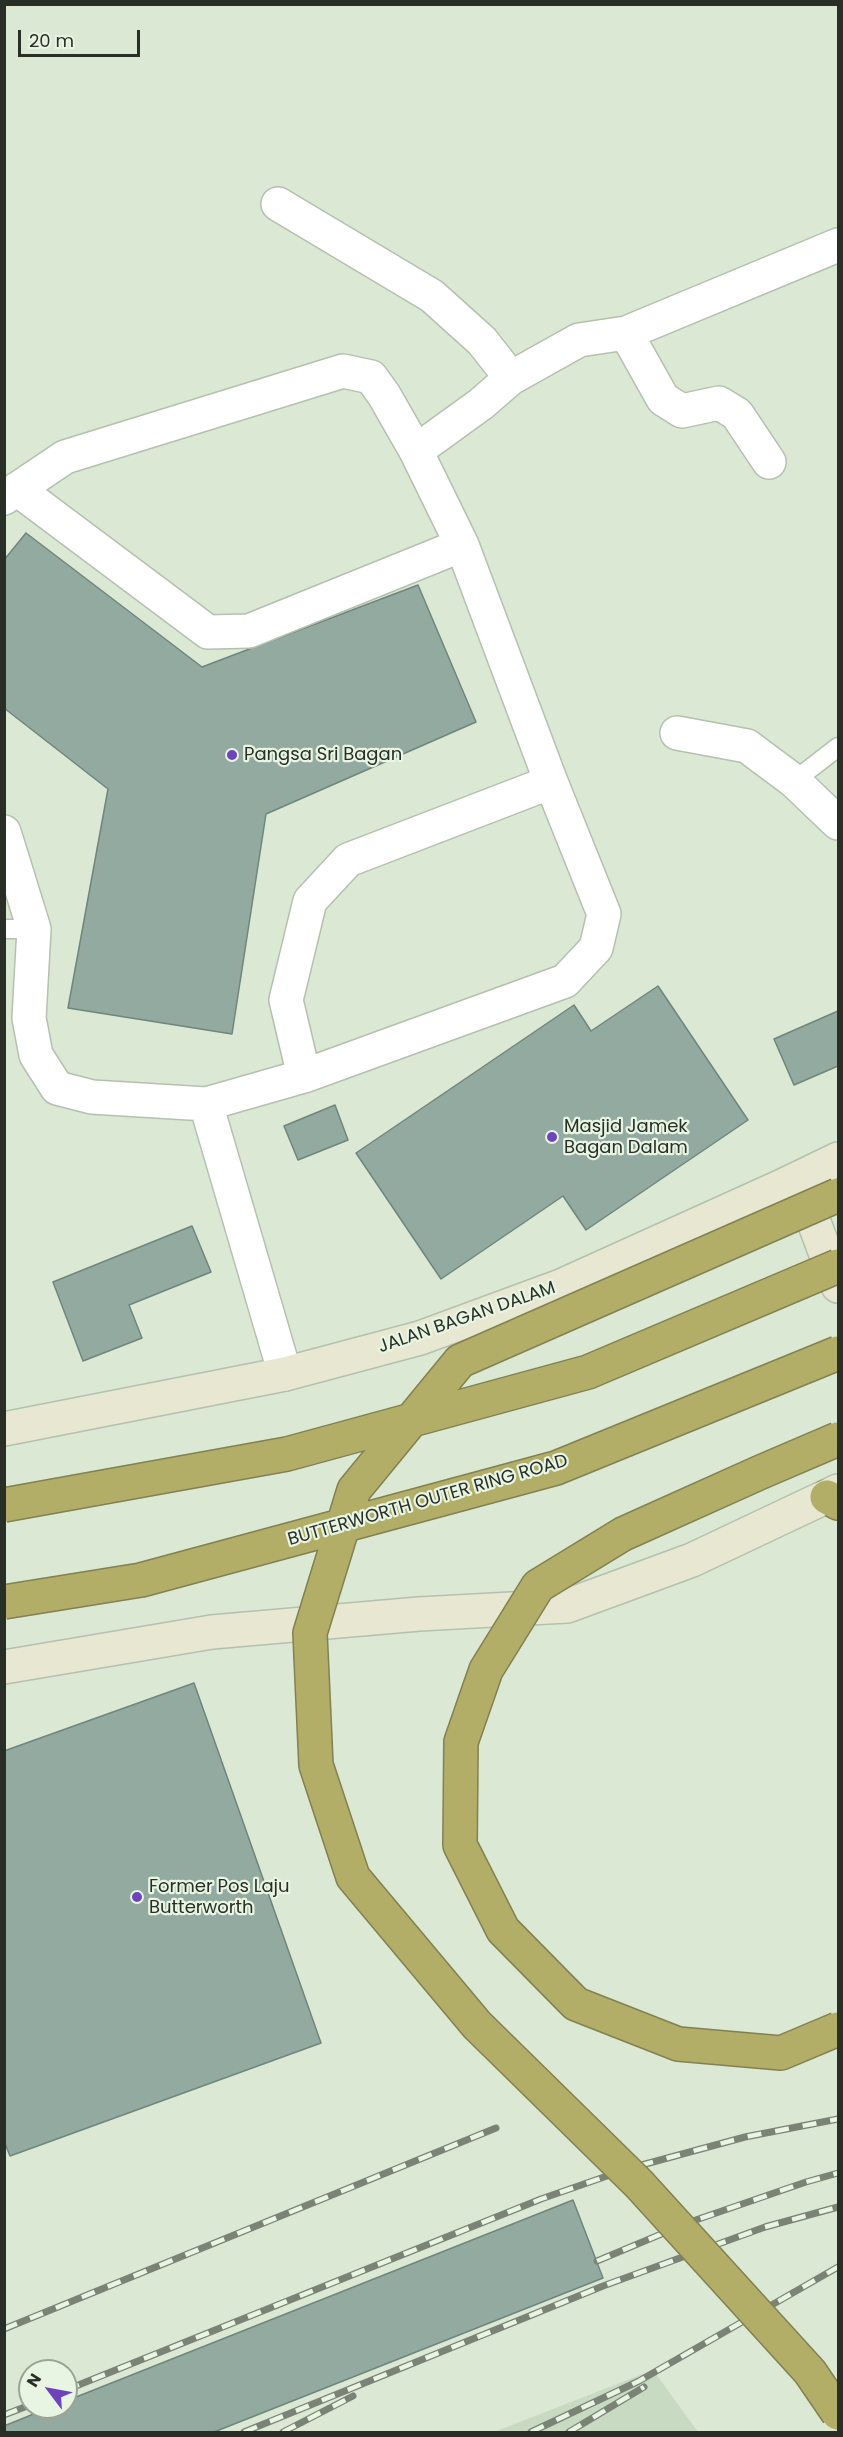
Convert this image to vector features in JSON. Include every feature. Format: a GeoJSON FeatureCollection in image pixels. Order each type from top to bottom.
{"type":"FeatureCollection","features":[{"type":"Feature","properties":{"kind":"highway"},"geometry":{"type":"LineString","coordinates":[[838,1195],[460,1361],[354,1490],[310,1634],[316,1765],[353,1877],[477,2025],[639,2184],[810,2372],[838,2413]]}},
{"type":"Feature","properties":{"kind":"highway"},"geometry":{"type":"LineString","coordinates":[[4,1505],[287,1455],[588,1372],[838,1266]]}},
{"type":"Feature","properties":{"kind":"highway","name":"BUTTERWORTH OUTER RING ROAD"},"geometry":{"type":"LineString","coordinates":[[4,1602],[141,1580],[556,1468],[838,1353]]}},
{"type":"Feature","properties":{"kind":"highway"},"geometry":{"type":"LineString","coordinates":[[838,1440],[623,1534],[538,1586],[486,1670],[461,1742],[460,1834],[460,1845],[503,1930],[576,2004],[678,2044],[781,2053],[838,2029]]}},
{"type":"Feature","properties":{"kind":"street"},"geometry":{"type":"LineString","coordinates":[[278,204],[432,296],[482,341],[511,378]]}},
{"type":"Feature","properties":{"kind":"street"},"geometry":{"type":"LineString","coordinates":[[416,451],[482,404],[511,378],[579,340],[626,333],[838,245]]}},
{"type":"Feature","properties":{"kind":"street"},"geometry":{"type":"LineString","coordinates":[[626,333],[663,399],[682,411],[719,403],[737,414],[769,462]]}},
{"type":"Feature","properties":{"kind":"street"},"geometry":{"type":"LineString","coordinates":[[4,832],[19,929],[17,1019],[57,1088],[92,1097],[206,1104],[304,1076],[565,981],[596,948],[604,914],[551,782],[462,544],[416,451],[371,377],[343,370],[65,457],[11,494],[208,632],[249,631],[462,544]]}},
{"type":"Feature","properties":{"kind":"street"},"geometry":{"type":"LineString","coordinates":[[677,733],[747,746],[794,781],[838,823]]}},
{"type":"Feature","properties":{"kind":"street"},"geometry":{"type":"LineString","coordinates":[[304,1076],[286,1000],[310,901],[348,860],[551,782]]}},
{"type":"Feature","properties":{"kind":"street"},"geometry":{"type":"LineString","coordinates":[[206,1104],[285,1374]]}},
{"type":"Feature","properties":{"kind":"street","name":"JALAN BAGAN DALAM"},"geometry":{"type":"LineString","coordinates":[[4,1429],[285,1374],[420,1338],[561,1286],[780,1188],[838,1159]]}},
{"type":"Feature","properties":{"kind":"street"},"geometry":{"type":"LineString","coordinates":[[780,1188],[797,1196],[812,1217],[838,1287]]}},
{"type":"Feature","properties":{"kind":"street"},"geometry":{"type":"LineString","coordinates":[[4,1667],[212,1632],[419,1614],[567,1606],[692,1560],[835,1497]]}},
{"type":"Feature","properties":{"kind":"lane"},"geometry":{"type":"LineString","coordinates":[[794,781],[838,747]]}},
{"type":"Feature","properties":{"kind":"shaded area"},"geometry":{"type":"Polygon","coordinates":[[[653,2370],[698,2432],[494,2432],[653,2370]]]}},
{"type":"Feature","properties":{"kind":"building","name":"Pangsa Sri Bagan"},"geometry":{"type":"Polygon","coordinates":[[[26,533],[202,667],[418,585],[476,722],[266,814],[232,1034],[68,1008],[108,789],[4,708],[4,560],[26,533]]]}},
{"type":"Feature","properties":{"kind":"building","name":"Masjid Jamek Bagan Dalam"},"geometry":{"type":"Polygon","coordinates":[[[658,986],[748,1120],[586,1230],[563,1196],[441,1279],[356,1153],[574,1005],[591,1031],[658,986]]]}},
{"type":"Feature","properties":{"kind":"building"},"geometry":{"type":"Polygon","coordinates":[[[838,1011],[838,1066],[794,1085],[774,1039],[838,1011]]]}},
{"type":"Feature","properties":{"kind":"building"},"geometry":{"type":"Polygon","coordinates":[[[335,1105],[348,1140],[298,1160],[284,1126],[335,1105]]]}},
{"type":"Feature","properties":{"kind":"building"},"geometry":{"type":"Polygon","coordinates":[[[192,1226],[211,1272],[129,1305],[142,1338],[83,1361],[53,1282],[192,1226]]]}},
{"type":"Feature","properties":{"kind":"building","name":"Former Pos Laju Butterworth"},"geometry":{"type":"Polygon","coordinates":[[[194,1683],[321,2043],[10,2156],[4,2141],[4,1751],[194,1683]]]}},
{"type":"Feature","properties":{"kind":"building"},"geometry":{"type":"Polygon","coordinates":[[[573,2200],[603,2278],[214,2432],[4,2432],[4,2426],[21,2419],[78,2419],[78,2396],[573,2200]]]}},
{"type":"Feature","properties":{"kind":"railway"},"geometry":{"type":"LineString","coordinates":[[78,2385],[541,2199],[627,2169],[745,2137],[838,2119]]}},
{"type":"Feature","properties":{"kind":"railway"},"geometry":{"type":"LineString","coordinates":[[4,2329],[496,2128]]}},
{"type":"Feature","properties":{"kind":"railway"},"geometry":{"type":"LineString","coordinates":[[597,2261],[690,2222],[838,2173]]}},
{"type":"Feature","properties":{"kind":"railway"},"geometry":{"type":"LineString","coordinates":[[244,2432],[603,2286],[765,2227],[838,2207]]}},
{"type":"Feature","properties":{"kind":"railway"},"geometry":{"type":"LineString","coordinates":[[531,2432],[639,2381],[838,2267]]}},
{"type":"Feature","properties":{"kind":"railway"},"geometry":{"type":"LineString","coordinates":[[569,2432],[644,2387]]}},
{"type":"Feature","properties":{"kind":"railway"},"geometry":{"type":"LineString","coordinates":[[283,2432],[353,2396]]}},
{"type":"Feature","properties":{"kind":"railway"},"geometry":{"type":"LineString","coordinates":[[4,2415],[18,2410]]}},
{"type":"Feature","properties":{"kind":"place","name":"Pangsa Sri Bagan"},"geometry":{"type":"Point","coordinates":[232,755]}},
{"type":"Feature","properties":{"kind":"place","name":"Masjid Jamek Bagan Dalam"},"geometry":{"type":"Point","coordinates":[552,1137]}},
{"type":"Feature","properties":{"kind":"place","name":"Former Pos Laju Butterworth"},"geometry":{"type":"Point","coordinates":[137,1897]}}]}
